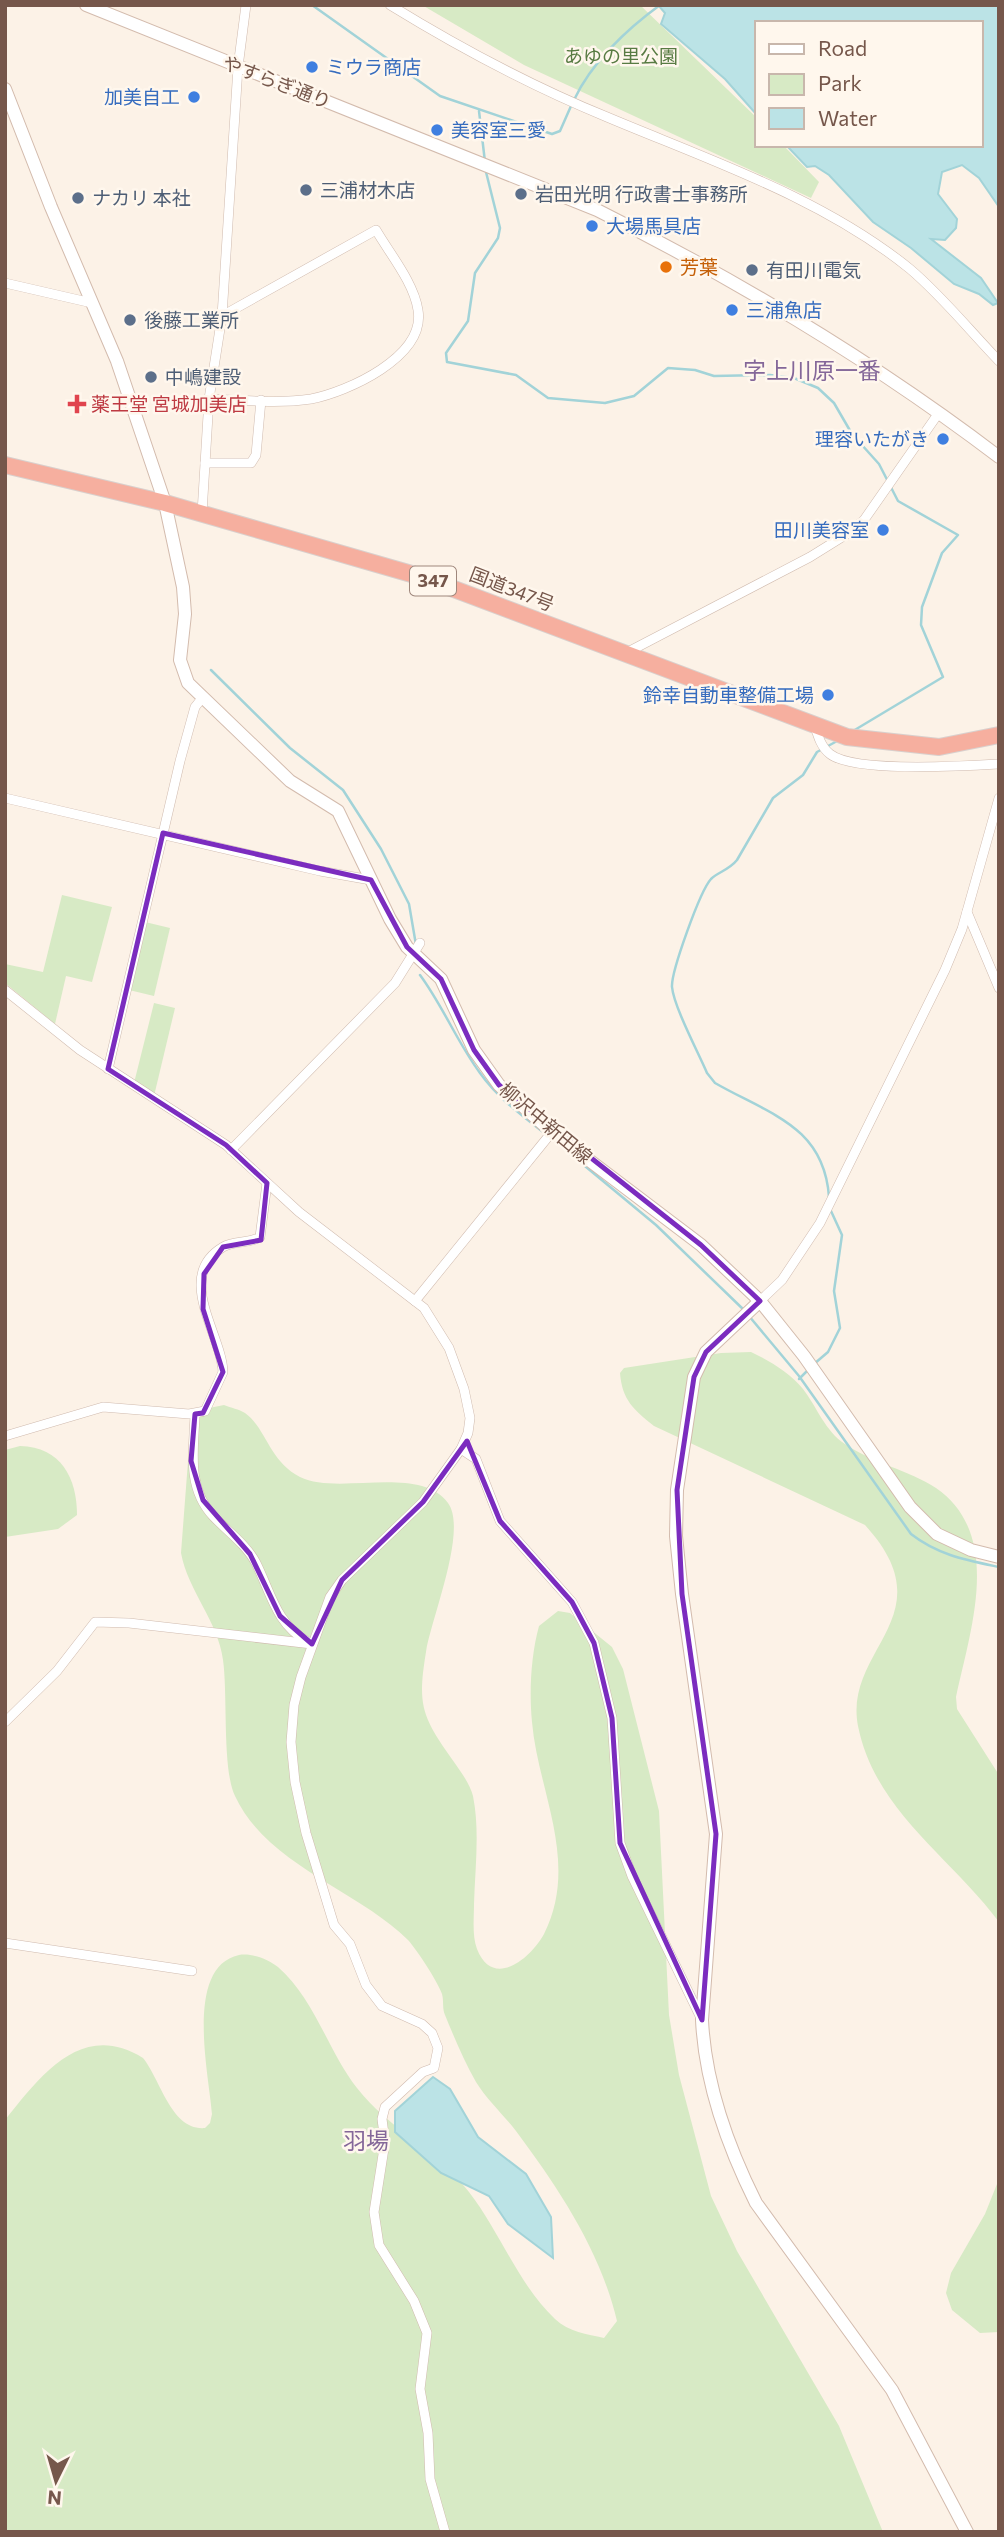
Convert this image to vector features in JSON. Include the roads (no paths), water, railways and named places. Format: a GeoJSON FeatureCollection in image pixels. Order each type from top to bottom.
{"type":"FeatureCollection","features":[{"type":"Feature","properties":{"kind":"highway","name":"国道347号"},"geometry":{"type":"LineString","coordinates":[[5,465],[165,503],[422,577],[624,654],[817,734],[939,747],[999,735]]}},
{"type":"Feature","properties":{"kind":"street","name":"やすらぎ通り"},"geometry":{"type":"LineString","coordinates":[[86,5],[597,210],[729,280],[844,350],[999,457]]}},
{"type":"Feature","properties":{"kind":"street"},"geometry":{"type":"LineString","coordinates":[[202,513],[209,399],[222,316],[238,67],[246,5]]}},
{"type":"Feature","properties":{"kind":"street"},"geometry":{"type":"LineString","coordinates":[[390,5],[483,60],[548,92],[775,189],[828,215],[909,269],[999,361]]}},
{"type":"Feature","properties":{"kind":"street","name":"柳沢中新田線"},"geometry":{"type":"LineString","coordinates":[[5,89],[11,115],[121,373],[165,503],[183,587],[185,614],[180,660],[188,683],[290,781],[338,811],[390,919],[441,979],[474,1050],[499,1085],[552,1132],[701,1245],[804,1356],[910,1507],[937,1534],[971,1550],[999,1557]]}},
{"type":"Feature","properties":{"kind":"street"},"geometry":{"type":"LineString","coordinates":[[209,399],[321,397],[388,366],[411,340],[419,315],[415,298],[376,230],[222,316]]}},
{"type":"Feature","properties":{"kind":"street"},"geometry":{"type":"LineString","coordinates":[[5,283],[92,303]]}},
{"type":"Feature","properties":{"kind":"street"},"geometry":{"type":"LineString","coordinates":[[205,463],[251,463],[256,455],[261,400]]}},
{"type":"Feature","properties":{"kind":"street"},"geometry":{"type":"LineString","coordinates":[[624,654],[819,551],[864,520],[938,414]]}},
{"type":"Feature","properties":{"kind":"street"},"geometry":{"type":"LineString","coordinates":[[108,1069],[163,833],[195,708],[203,697]]}},
{"type":"Feature","properties":{"kind":"street"},"geometry":{"type":"LineString","coordinates":[[817,734],[831,755],[867,764],[999,764]]}},
{"type":"Feature","properties":{"kind":"street"},"geometry":{"type":"LineString","coordinates":[[5,798],[320,871],[371,880]]}},
{"type":"Feature","properties":{"kind":"street"},"geometry":{"type":"LineString","coordinates":[[967,2532],[892,2390],[756,2203],[739,2171],[716,2099],[703,2048],[702,2020],[716,1834],[676,1536],[677,1490],[694,1377],[706,1352],[782,1280],[820,1223],[836,1193],[945,970],[966,911],[999,798]]}},
{"type":"Feature","properties":{"kind":"street"},"geometry":{"type":"LineString","coordinates":[[966,911],[999,988]]}},
{"type":"Feature","properties":{"kind":"street"},"geometry":{"type":"LineString","coordinates":[[231,1150],[396,984],[416,948]]}},
{"type":"Feature","properties":{"kind":"street"},"geometry":{"type":"LineString","coordinates":[[5,990],[108,1069],[231,1150],[299,1212],[415,1301],[444,1338],[464,1389],[470,1418],[468,1433],[461,1449],[423,1502],[342,1580],[325,1607],[294,1705],[292,1760],[306,1833],[334,1925],[350,1944],[366,1985],[376,2000],[391,2012],[422,2024],[432,2033],[438,2048],[434,2068],[423,2072],[385,2107],[382,2119],[385,2142],[374,2212],[379,2245],[414,2301],[427,2333],[420,2389],[428,2432],[430,2479],[445,2532]]}},
{"type":"Feature","properties":{"kind":"street"},"geometry":{"type":"LineString","coordinates":[[415,1301],[552,1132]]}},
{"type":"Feature","properties":{"kind":"street"},"geometry":{"type":"LineString","coordinates":[[5,1436],[103,1407],[195,1414],[209,1406],[223,1372],[203,1309],[204,1273],[212,1257],[223,1247],[260,1237],[267,1183]]}},
{"type":"Feature","properties":{"kind":"street"},"geometry":{"type":"LineString","coordinates":[[195,1414],[191,1461],[203,1500],[210,1513],[250,1554],[280,1616],[312,1644]]}},
{"type":"Feature","properties":{"kind":"street"},"geometry":{"type":"LineString","coordinates":[[461,1449],[476,1459],[500,1521],[572,1602],[594,1643],[612,1718],[620,1843],[632,1876],[702,2020]]}},
{"type":"Feature","properties":{"kind":"street"},"geometry":{"type":"LineString","coordinates":[[5,1722],[57,1671],[95,1622],[129,1623],[312,1644]]}},
{"type":"Feature","properties":{"kind":"street"},"geometry":{"type":"LineString","coordinates":[[5,1943],[192,1971]]}},
{"type":"Feature","properties":{"kind":"water"},"geometry":{"type":"Polygon","coordinates":[[[658,5],[999,5],[999,207],[979,178],[962,165],[942,172],[938,194],[957,219],[956,228],[945,240],[931,239],[981,278],[998,303],[993,305],[979,294],[954,284],[911,248],[873,222],[829,175],[815,166],[807,167],[788,147],[983,147],[983,21],[755,21],[755,113],[725,79],[661,24],[665,13],[658,5]]]}},
{"type":"Feature","properties":{"kind":"water"},"geometry":{"type":"Polygon","coordinates":[[[433,2077],[450,2089],[478,2137],[526,2174],[551,2217],[553,2258],[508,2224],[489,2196],[441,2173],[395,2132],[395,2111],[433,2077]]]}},
{"type":"Feature","properties":{"kind":"waterway"},"geometry":{"type":"LineString","coordinates":[[312,5],[440,96],[552,134],[560,131],[571,106]]}},
{"type":"Feature","properties":{"kind":"waterway"},"geometry":{"type":"LineString","coordinates":[[574,100],[600,60],[635,25],[660,5]]}},
{"type":"Feature","properties":{"kind":"waterway"},"geometry":{"type":"LineString","coordinates":[[479,111],[485,162]]}},
{"type":"Feature","properties":{"kind":"waterway"},"geometry":{"type":"LineString","coordinates":[[486,172],[500,228],[498,238],[475,273],[468,321],[446,353],[447,362],[516,375],[548,398],[605,403],[634,396],[668,368],[695,370],[714,376],[770,375],[794,378],[818,388],[834,403],[852,434],[879,464],[898,501],[958,535],[942,553],[922,607],[921,625],[943,677],[853,731]]}},
{"type":"Feature","properties":{"kind":"waterway"},"geometry":{"type":"LineString","coordinates":[[211,670],[290,748],[343,790],[381,849],[409,904],[416,945]]}},
{"type":"Feature","properties":{"kind":"waterway"},"geometry":{"type":"LineString","coordinates":[[829,1197],[825,1173],[817,1154],[805,1138],[773,1114],[715,1083],[707,1073],[672,987],[687,932],[706,886],[711,879],[737,860],[773,798],[803,775],[817,752],[839,740]]}},
{"type":"Feature","properties":{"kind":"waterway"},"geometry":{"type":"LineString","coordinates":[[420,975],[487,1082],[509,1105],[543,1132]]}},
{"type":"Feature","properties":{"kind":"waterway"},"geometry":{"type":"LineString","coordinates":[[562,1147],[656,1225],[745,1311]]}},
{"type":"Feature","properties":{"kind":"waterway"},"geometry":{"type":"LineString","coordinates":[[814,1364],[828,1352],[840,1328],[834,1291],[842,1235],[831,1211]]}},
{"type":"Feature","properties":{"kind":"waterway"},"geometry":{"type":"LineString","coordinates":[[749,1316],[799,1376],[911,1534],[942,1552],[999,1567]]}},
{"type":"Feature","properties":{"kind":"waterway"},"geometry":{"type":"LineString","coordinates":[[799,1379],[809,1369]]}},
{"type":"Feature","properties":{"kind":"place","name":"ミウラ商店"},"geometry":{"type":"Point","coordinates":[312,67]}},
{"type":"Feature","properties":{"kind":"place","name":"加美自工"},"geometry":{"type":"Point","coordinates":[194,97]}},
{"type":"Feature","properties":{"kind":"place","name":"美容室三愛"},"geometry":{"type":"Point","coordinates":[437,130]}},
{"type":"Feature","properties":{"kind":"place","name":"三浦材木店"},"geometry":{"type":"Point","coordinates":[306,190]}},
{"type":"Feature","properties":{"kind":"place","name":"岩田光明 行政書士事務所"},"geometry":{"type":"Point","coordinates":[521,194]}},
{"type":"Feature","properties":{"kind":"place","name":"ナカリ 本社"},"geometry":{"type":"Point","coordinates":[78,198]}},
{"type":"Feature","properties":{"kind":"place","name":"大場馬具店"},"geometry":{"type":"Point","coordinates":[592,226]}},
{"type":"Feature","properties":{"kind":"place","name":"芳葉"},"geometry":{"type":"Point","coordinates":[666,267]}},
{"type":"Feature","properties":{"kind":"place","name":"有田川電気"},"geometry":{"type":"Point","coordinates":[752,270]}},
{"type":"Feature","properties":{"kind":"place","name":"三浦魚店"},"geometry":{"type":"Point","coordinates":[732,310]}},
{"type":"Feature","properties":{"kind":"place","name":"後藤工業所"},"geometry":{"type":"Point","coordinates":[130,320]}},
{"type":"Feature","properties":{"kind":"place","name":"中嶋建設"},"geometry":{"type":"Point","coordinates":[151,377]}},
{"type":"Feature","properties":{"kind":"place","name":"薬王堂 宮城加美店"},"geometry":{"type":"Point","coordinates":[77,404]}},
{"type":"Feature","properties":{"kind":"place","name":"理容いたがき"},"geometry":{"type":"Point","coordinates":[943,439]}},
{"type":"Feature","properties":{"kind":"place","name":"田川美容室"},"geometry":{"type":"Point","coordinates":[883,530]}},
{"type":"Feature","properties":{"kind":"place","name":"鈴幸自動車整備工場"},"geometry":{"type":"Point","coordinates":[828,695]}},
{"type":"Feature","properties":{"kind":"district","name":"字上川原一番"},"geometry":{"type":"Point","coordinates":[812,371]}},
{"type":"Feature","properties":{"kind":"district","name":"羽場"},"geometry":{"type":"Point","coordinates":[366,2141]}},
{"type":"Feature","properties":{"kind":"park label","name":"あゆの里公園"},"geometry":{"type":"Point","coordinates":[621,56]}}]}
